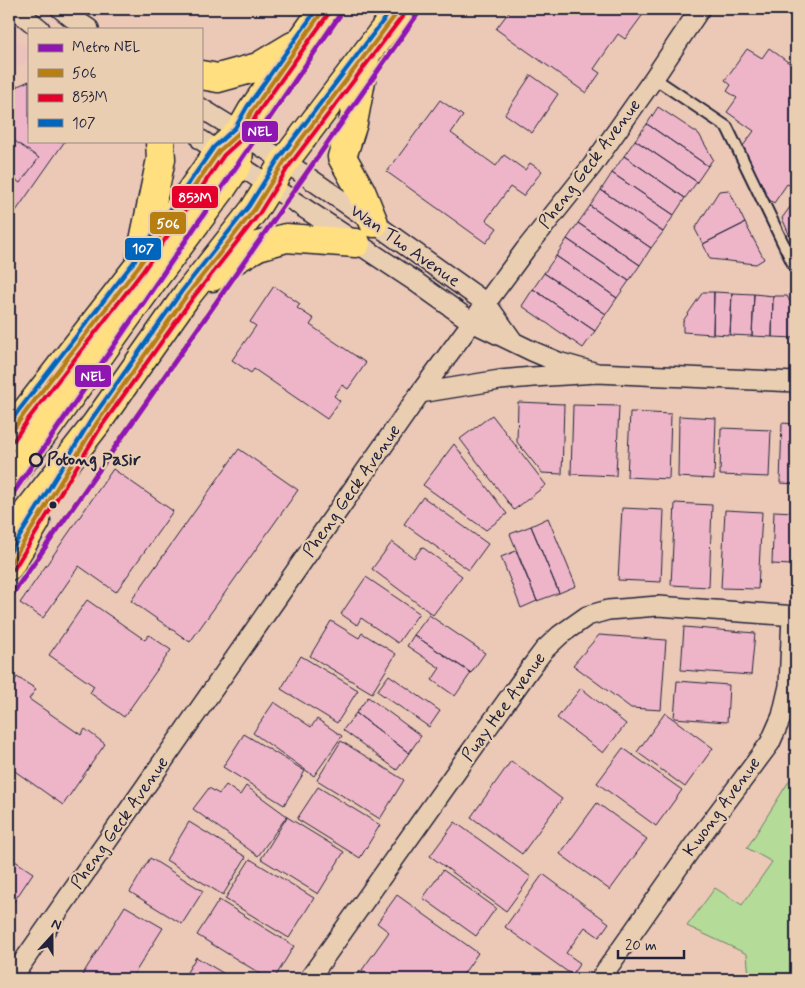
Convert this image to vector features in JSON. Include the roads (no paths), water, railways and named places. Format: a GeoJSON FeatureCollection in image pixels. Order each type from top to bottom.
{"type":"FeatureCollection","features":[{"type":"Feature","properties":{"kind":"main road"},"geometry":{"type":"LineString","coordinates":[[9,436],[138,267],[219,152],[240,132],[324,9]]}},
{"type":"Feature","properties":{"kind":"main road"},"geometry":{"type":"LineString","coordinates":[[9,536],[96,424],[187,296],[254,210],[284,162],[400,9]]}},
{"type":"Feature","properties":{"kind":"main road"},"geometry":{"type":"LineString","coordinates":[[202,75],[218,78],[258,67],[301,42]]}},
{"type":"Feature","properties":{"kind":"main road"},"geometry":{"type":"LineString","coordinates":[[366,55],[352,123],[342,157],[374,223]]}},
{"type":"Feature","properties":{"kind":"main road"},"geometry":{"type":"LineString","coordinates":[[138,267],[161,159],[160,142]]}},
{"type":"Feature","properties":{"kind":"main road"},"geometry":{"type":"LineString","coordinates":[[9,479],[222,188],[219,152]]}},
{"type":"Feature","properties":{"kind":"main road"},"geometry":{"type":"LineString","coordinates":[[187,296],[234,260],[258,246],[286,238],[356,243]]}},
{"type":"Feature","properties":{"kind":"main road"},"geometry":{"type":"LineString","coordinates":[[9,566],[44,506],[96,424]]}},
{"type":"Feature","properties":{"kind":"street"},"geometry":{"type":"LineString","coordinates":[[15,9],[39,28]]}},
{"type":"Feature","properties":{"kind":"street"},"geometry":{"type":"LineString","coordinates":[[61,9],[88,28]]}},
{"type":"Feature","properties":{"kind":"street","name":"Pheng Geck Avenue"},"geometry":{"type":"LineString","coordinates":[[11,979],[420,393],[525,250],[592,166],[700,9]]}},
{"type":"Feature","properties":{"kind":"street","name":"Wan Tho Avenue"},"geometry":{"type":"LineString","coordinates":[[202,109],[240,132],[374,223],[486,304],[513,342]]}},
{"type":"Feature","properties":{"kind":"street","name":"Wan Tho Avenue"},"geometry":{"type":"LineString","coordinates":[[219,152],[413,280],[472,322],[558,362],[597,373]]}},
{"type":"Feature","properties":{"kind":"street","name":"Wan Tho Avenue"},"geometry":{"type":"LineString","coordinates":[[420,393],[500,380],[597,373],[796,382]]}},
{"type":"Feature","properties":{"kind":"street","name":"Puay Hee Avenue"},"geometry":{"type":"LineString","coordinates":[[310,979],[529,670],[544,650],[560,635],[587,616],[608,610],[658,606],[794,616]]}},
{"type":"Feature","properties":{"kind":"street","name":"Kwong Avenue"},"geometry":{"type":"LineString","coordinates":[[600,979],[694,845],[770,743],[782,716],[789,686],[794,616]]}},
{"type":"Feature","properties":{"kind":"lane"},"geometry":{"type":"LineString","coordinates":[[654,78],[728,126],[796,270]]}},
{"type":"Feature","properties":{"kind":"metro line","name":"NEL"},"geometry":{"type":"LineString","coordinates":[[9,499],[344,9]]}},
{"type":"Feature","properties":{"kind":"metro line","name":"NEL"},"geometry":{"type":"LineString","coordinates":[[9,599],[421,9]]}},
{"type":"Feature","properties":{"kind":"place","name":"Potong Pasir"},"geometry":{"type":"Point","coordinates":[36,460]}}]}
